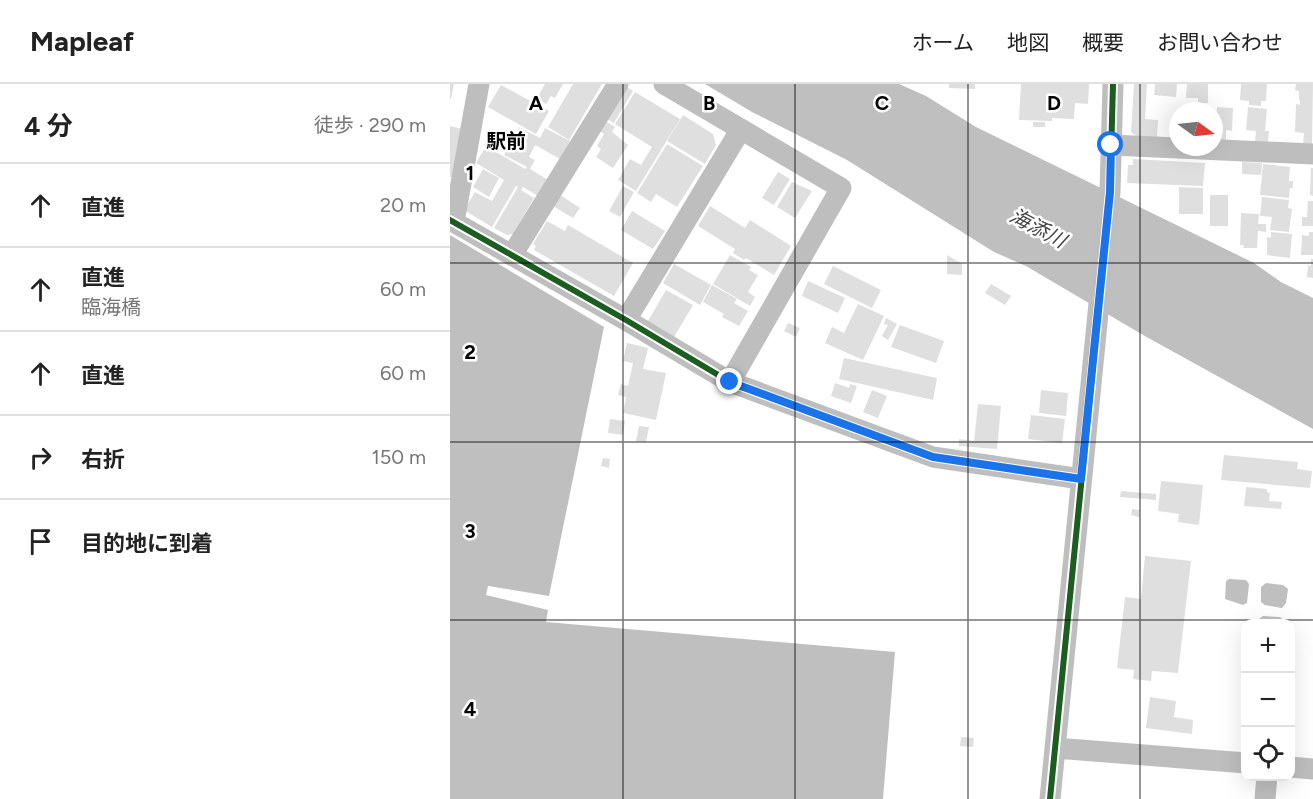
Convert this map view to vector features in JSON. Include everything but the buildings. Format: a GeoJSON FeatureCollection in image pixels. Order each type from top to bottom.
{"type":"FeatureCollection","features":[{"type":"Feature","properties":{"kind":"street"},"geometry":{"type":"LineString","coordinates":[[479,84],[452,221],[730,382],[933,457],[1081,479]]}},
{"type":"Feature","properties":{"kind":"street"},"geometry":{"type":"LineString","coordinates":[[512,255],[618,84]]}},
{"type":"Feature","properties":{"kind":"street"},"geometry":{"type":"LineString","coordinates":[[664,84],[841,188],[730,382]]}},
{"type":"Feature","properties":{"kind":"street"},"geometry":{"type":"LineString","coordinates":[[1050,799],[1110,192],[1113,84]]}},
{"type":"Feature","properties":{"kind":"street"},"geometry":{"type":"LineString","coordinates":[[626,320],[741,129]]}},
{"type":"Feature","properties":{"kind":"street"},"geometry":{"type":"LineString","coordinates":[[1111,145],[1313,154]]}},
{"type":"Feature","properties":{"kind":"street"},"geometry":{"type":"LineString","coordinates":[[1055,748],[1241,763]]}},
{"type":"Feature","properties":{"kind":"street"},"geometry":{"type":"LineString","coordinates":[[1295,767],[1313,769]]}},
{"type":"Feature","properties":{"kind":"street"},"geometry":{"type":"LineString","coordinates":[[1264,799],[1266,781]]}},
{"type":"Feature","properties":{"kind":"water","name":"海添川"},"geometry":{"type":"Polygon","coordinates":[[[705,84],[899,84],[926,96],[976,127],[1254,263],[1281,282],[1313,298],[1313,429],[1143,335],[1026,266],[994,252],[847,160],[752,112],[705,84]]]}},
{"type":"Feature","properties":{"kind":"water"},"geometry":{"type":"Polygon","coordinates":[[[450,235],[604,327],[549,596],[488,586],[486,595],[548,610],[546,622],[895,652],[883,799],[450,799],[450,235]]]}},
{"type":"Feature","properties":{"kind":"water"},"geometry":{"type":"Polygon","coordinates":[[[1229,579],[1246,580],[1249,584],[1247,603],[1243,605],[1225,599],[1226,581],[1229,579]]]}},
{"type":"Feature","properties":{"kind":"water"},"geometry":{"type":"Polygon","coordinates":[[[1266,583],[1283,585],[1288,589],[1286,603],[1282,608],[1261,602],[1261,587],[1266,583]]]}},
{"type":"Feature","properties":{"kind":"water"},"geometry":{"type":"Polygon","coordinates":[[[1263,616],[1283,619],[1259,619],[1263,616]]]}},
{"type":"Feature","properties":{"kind":"cycle path"},"geometry":{"type":"LineString","coordinates":[[1050,799],[1110,192],[1113,84]]}},
{"type":"Feature","properties":{"kind":"cycle path"},"geometry":{"type":"LineString","coordinates":[[450,220],[730,382],[933,457],[1081,479]]}},
{"type":"Feature","properties":{"kind":"district","name":"駅前"},"geometry":{"type":"Point","coordinates":[506,141]}},
{"type":"Feature","properties":{"kind":"route"},"geometry":{"type":"LineString","coordinates":[[730,382],[933,457],[1081,479],[1110,192],[1111,145]]}}]}
